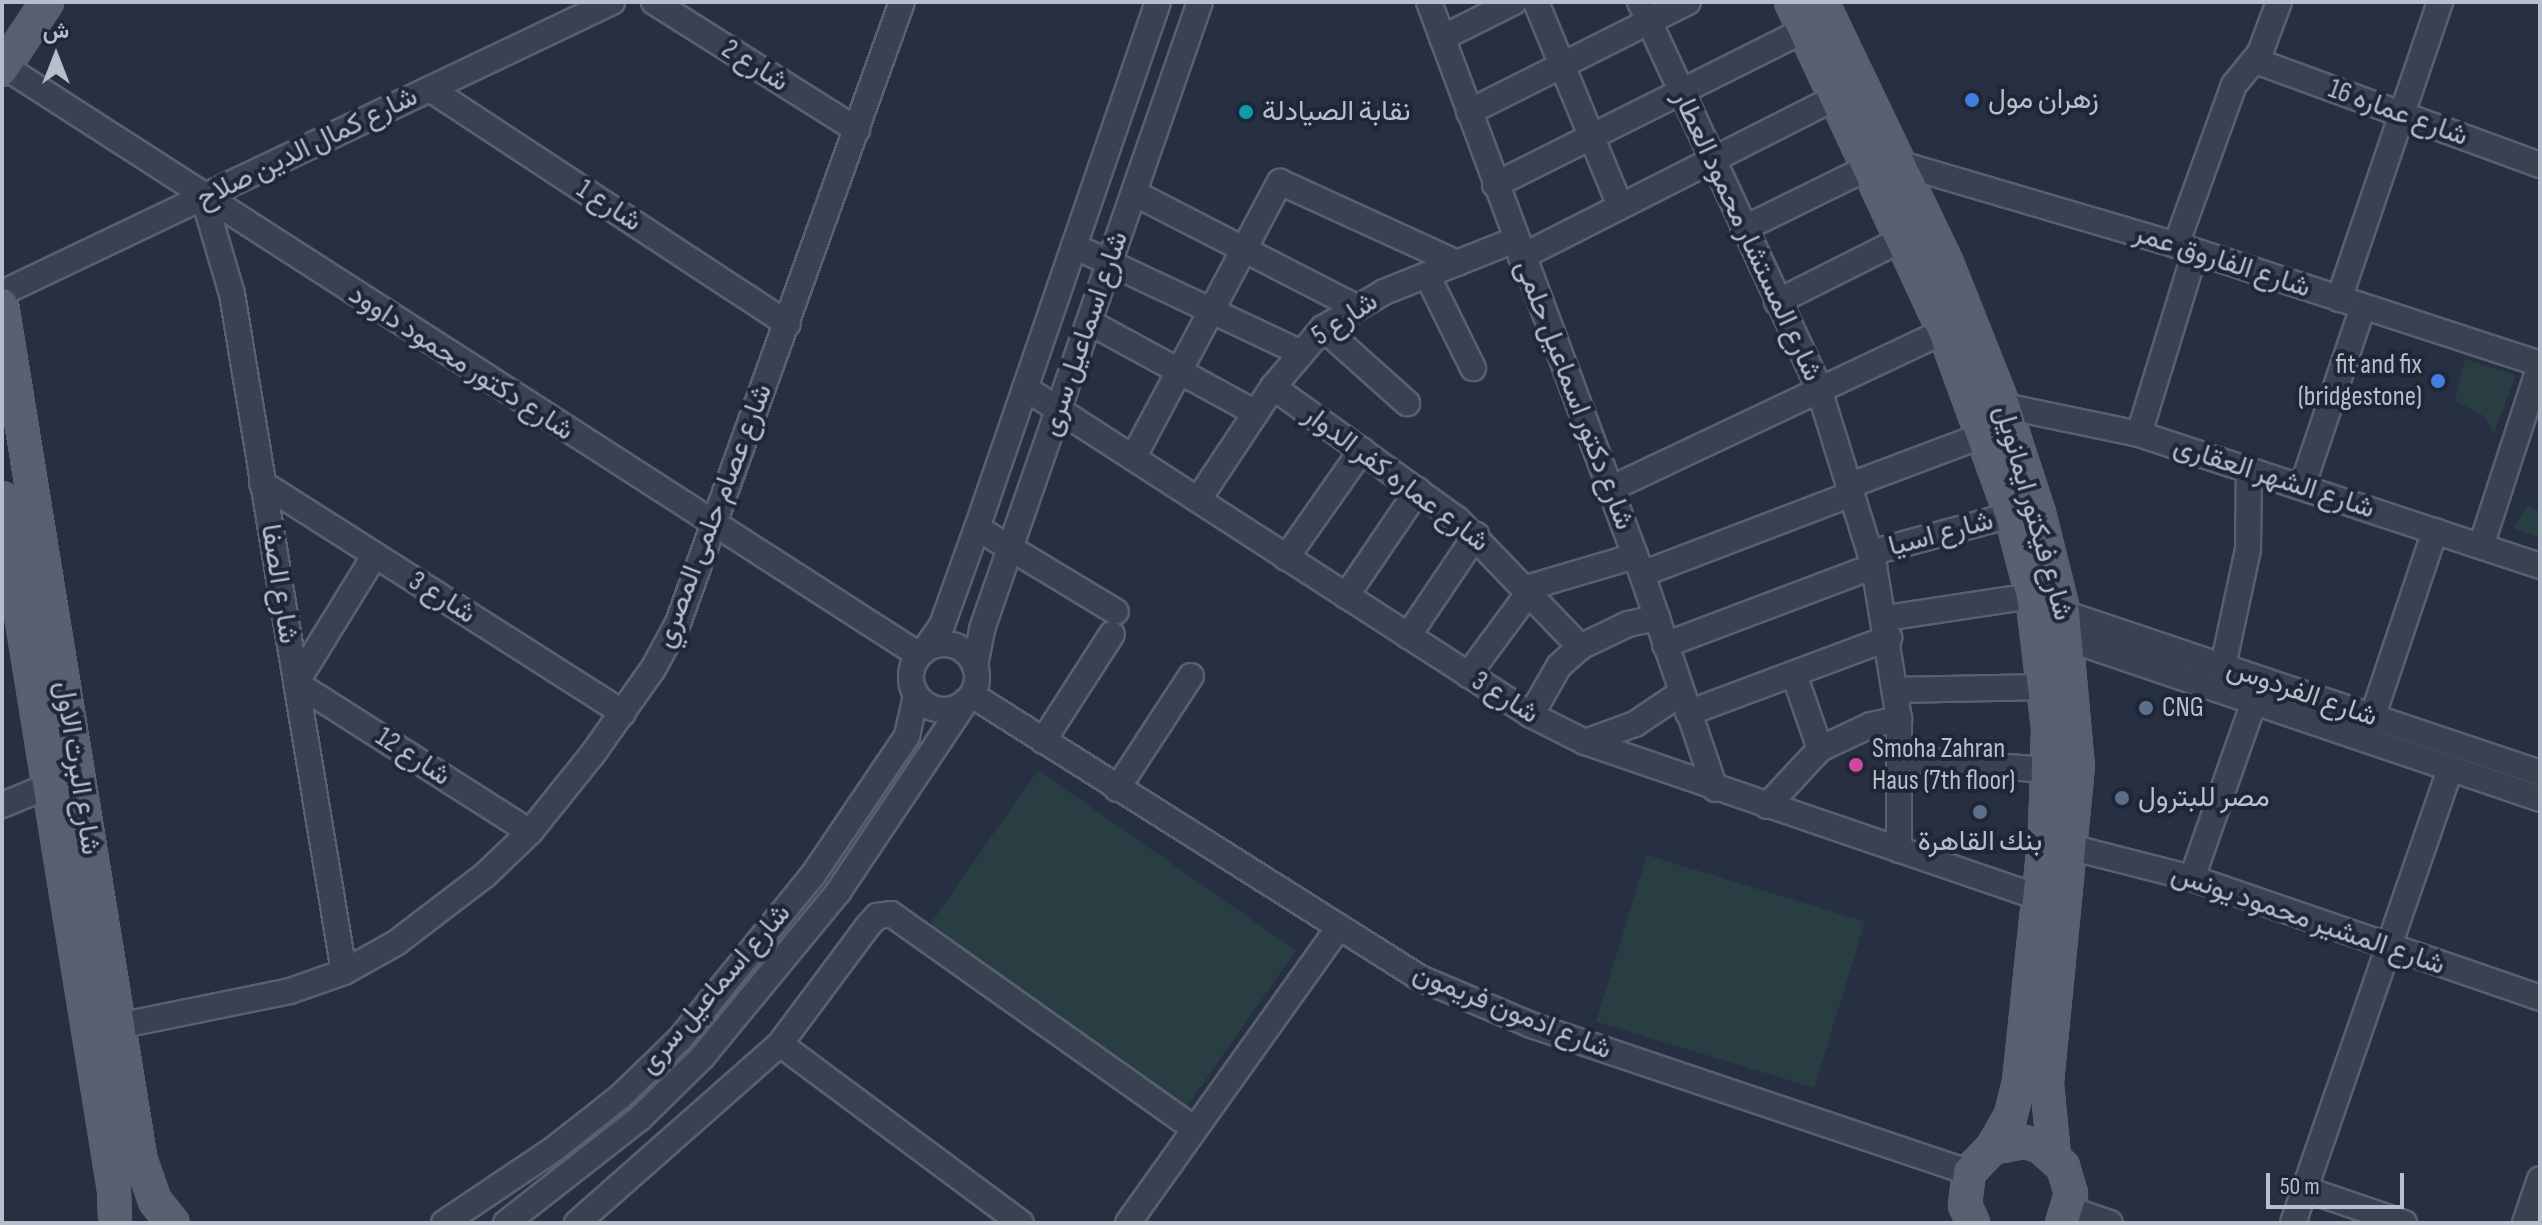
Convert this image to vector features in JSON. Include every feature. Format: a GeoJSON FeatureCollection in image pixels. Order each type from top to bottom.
{"type":"FeatureCollection","features":[{"type":"Feature","properties":{"kind":"main road"},"geometry":{"type":"LineString","coordinates":[[17,2],[24,34]]}},
{"type":"Feature","properties":{"kind":"main road"},"geometry":{"type":"LineString","coordinates":[[4,68],[47,2]]}},
{"type":"Feature","properties":{"kind":"main road","name":"شارع فيكتور ايمانويل"},"geometry":{"type":"LineString","coordinates":[[1791,2],[1944,331],[1984,435],[2011,515],[2078,766],[2074,848],[2047,1084],[2054,1155],[2069,1180],[2066,1216]]}},
{"type":"Feature","properties":{"kind":"main road","name":"شارع فيكتور ايمانويل"},"geometry":{"type":"LineString","coordinates":[[1822,2],[1901,164],[2004,406],[2039,513],[2066,626],[2054,680],[2039,897],[2016,1100],[1992,1148],[1969,1172]]}},
{"type":"Feature","properties":{"kind":"main road","name":"شارع البرت الاول"},"geometry":{"type":"LineString","coordinates":[[2,304],[146,1182],[173,1223]]}},
{"type":"Feature","properties":{"kind":"main road","name":"شارع البرت الاول"},"geometry":{"type":"LineString","coordinates":[[2,498],[115,1223]]}},
{"type":"Feature","properties":{"kind":"main road"},"geometry":{"type":"LineString","coordinates":[[61,869],[92,865]]}},
{"type":"Feature","properties":{"kind":"main road"},"geometry":{"type":"LineString","coordinates":[[1992,1148],[2024,1142],[2054,1155]]}},
{"type":"Feature","properties":{"kind":"main road"},"geometry":{"type":"LineString","coordinates":[[1969,1172],[1965,1205],[1973,1223]]}},
{"type":"Feature","properties":{"kind":"street","name":"شارع كمال الدين صلاح"},"geometry":{"type":"LineString","coordinates":[[2,293],[612,2]]}},
{"type":"Feature","properties":{"kind":"street","name":"شارع 2"},"geometry":{"type":"LineString","coordinates":[[654,2],[857,130]]}},
{"type":"Feature","properties":{"kind":"street","name":"شارع عصام حلمى المصري"},"geometry":{"type":"LineString","coordinates":[[118,1026],[232,1007],[344,972],[442,911],[530,832],[623,713],[678,623],[716,526],[902,2]]}},
{"type":"Feature","properties":{"kind":"street","name":"شارع اسماعيل سرى"},"geometry":{"type":"LineString","coordinates":[[922,652],[942,625],[1158,2]]}},
{"type":"Feature","properties":{"kind":"street","name":"شارع اسماعيل سرى"},"geometry":{"type":"LineString","coordinates":[[975,666],[979,640],[1200,2]]}},
{"type":"Feature","properties":{"kind":"street","name":"شارع دكتور اسماعيل حلمى"},"geometry":{"type":"LineString","coordinates":[[1429,2],[1518,249],[1639,565],[1715,789]]}},
{"type":"Feature","properties":{"kind":"street"},"geometry":{"type":"LineString","coordinates":[[1442,38],[1514,2]]}},
{"type":"Feature","properties":{"kind":"street"},"geometry":{"type":"LineString","coordinates":[[1536,2],[1620,206]]}},
{"type":"Feature","properties":{"kind":"street"},"geometry":{"type":"LineString","coordinates":[[1469,112],[1562,65],[1644,12],[1688,2]]}},
{"type":"Feature","properties":{"kind":"street"},"geometry":{"type":"LineString","coordinates":[[2139,434],[2185,249],[2234,85],[2256,61],[2279,2]]}},
{"type":"Feature","properties":{"kind":"street"},"geometry":{"type":"LineString","coordinates":[[2339,299],[2440,2]]}},
{"type":"Feature","properties":{"kind":"street","name":"شارع المستشار محمود العطار"},"geometry":{"type":"LineString","coordinates":[[1644,12],[1819,391],[1872,560],[1888,628],[1899,719],[1899,850]]}},
{"type":"Feature","properties":{"kind":"street"},"geometry":{"type":"LineString","coordinates":[[1495,185],[1804,30]]}},
{"type":"Feature","properties":{"kind":"street","name":"شارع عماره 16"},"geometry":{"type":"LineString","coordinates":[[2256,61],[2540,165]]}},
{"type":"Feature","properties":{"kind":"street","name":"شارع دكتور محمود داوود"},"geometry":{"type":"LineString","coordinates":[[4,68],[716,526],[922,652]]}},
{"type":"Feature","properties":{"kind":"street","name":"شارع 1"},"geometry":{"type":"LineString","coordinates":[[430,89],[788,324]]}},
{"type":"Feature","properties":{"kind":"street","name":"شارع 5"},"geometry":{"type":"LineString","coordinates":[[1198,500],[1299,352],[1323,328],[1354,306],[1457,263],[1518,249],[1620,206],[1836,97]]}},
{"type":"Feature","properties":{"kind":"street"},"geometry":{"type":"LineString","coordinates":[[1123,104],[1161,117]]}},
{"type":"Feature","properties":{"kind":"street","name":"شارع الفاروق عمر"},"geometry":{"type":"LineString","coordinates":[[1901,164],[2185,249],[2540,365]]}},
{"type":"Feature","properties":{"kind":"street"},"geometry":{"type":"LineString","coordinates":[[1743,229],[1869,167]]}},
{"type":"Feature","properties":{"kind":"street"},"geometry":{"type":"LineString","coordinates":[[1133,458],[1243,249],[1283,181],[1457,263]]}},
{"type":"Feature","properties":{"kind":"street"},"geometry":{"type":"LineString","coordinates":[[1134,193],[1354,306]]}},
{"type":"Feature","properties":{"kind":"street","name":"شارع الصفا"},"geometry":{"type":"LineString","coordinates":[[204,199],[227,267],[344,972]]}},
{"type":"Feature","properties":{"kind":"street"},"geometry":{"type":"LineString","coordinates":[[1777,302],[1902,239]]}},
{"type":"Feature","properties":{"kind":"street"},"geometry":{"type":"LineString","coordinates":[[1074,246],[1111,260],[1299,352]]}},
{"type":"Feature","properties":{"kind":"street"},"geometry":{"type":"LineString","coordinates":[[1427,275],[1473,368]]}},
{"type":"Feature","properties":{"kind":"street"},"geometry":{"type":"LineString","coordinates":[[2302,487],[2363,307]]}},
{"type":"Feature","properties":{"kind":"street"},"geometry":{"type":"LineString","coordinates":[[1089,322],[1256,413]]}},
{"type":"Feature","properties":{"kind":"street"},"geometry":{"type":"LineString","coordinates":[[1323,328],[1407,403]]}},
{"type":"Feature","properties":{"kind":"street"},"geometry":{"type":"LineString","coordinates":[[1610,489],[1944,331]]}},
{"type":"Feature","properties":{"kind":"street"},"geometry":{"type":"LineString","coordinates":[[2481,546],[2540,365]]}},
{"type":"Feature","properties":{"kind":"street","name":"شارع عماره كفر الدوار"},"geometry":{"type":"LineString","coordinates":[[1273,387],[1476,535],[1580,647]]}},
{"type":"Feature","properties":{"kind":"street","name":"شارع 3"},"geometry":{"type":"LineString","coordinates":[[1025,388],[1531,715],[1585,742],[1715,789],[2039,897]]}},
{"type":"Feature","properties":{"kind":"street","name":"شارع الشهر العقارى"},"geometry":{"type":"LineString","coordinates":[[2004,406],[2139,434],[2540,566]]}},
{"type":"Feature","properties":{"kind":"street"},"geometry":{"type":"LineString","coordinates":[[1468,675],[1528,590],[1639,565],[1850,490],[1984,435]]}},
{"type":"Feature","properties":{"kind":"street"},"geometry":{"type":"LineString","coordinates":[[1286,558],[1362,450]]}},
{"type":"Feature","properties":{"kind":"street"},"geometry":{"type":"LineString","coordinates":[[2223,666],[2248,549],[2249,470]]}},
{"type":"Feature","properties":{"kind":"street","name":"شارع 3"},"geometry":{"type":"LineString","coordinates":[[262,483],[623,713]]}},
{"type":"Feature","properties":{"kind":"street"},"geometry":{"type":"LineString","coordinates":[[1346,596],[1418,490]]}},
{"type":"Feature","properties":{"kind":"street","name":"شارع اسيا"},"geometry":{"type":"LineString","coordinates":[[1665,645],[1872,560],[2011,515]]}},
{"type":"Feature","properties":{"kind":"street"},"geometry":{"type":"LineString","coordinates":[[977,528],[1011,548],[1114,623],[1043,741]]}},
{"type":"Feature","properties":{"kind":"street"},"geometry":{"type":"LineString","coordinates":[[2368,728],[2435,531]]}},
{"type":"Feature","properties":{"kind":"street"},"geometry":{"type":"LineString","coordinates":[[1408,636],[1476,535]]}},
{"type":"Feature","properties":{"kind":"street"},"geometry":{"type":"LineString","coordinates":[[296,683],[375,555]]}},
{"type":"Feature","properties":{"kind":"street"},"geometry":{"type":"LineString","coordinates":[[1585,742],[1684,703],[1794,674],[1888,628],[2032,596]]}},
{"type":"Feature","properties":{"kind":"street"},"geometry":{"type":"LineString","coordinates":[[1531,715],[1551,678],[1580,647],[1628,624],[1657,618]]}},
{"type":"Feature","properties":{"kind":"street","name":"شارع الفردوس"},"geometry":{"type":"LineString","coordinates":[[2066,626],[2223,666],[2368,728],[2451,768],[2540,799]]}},
{"type":"Feature","properties":{"kind":"street","name":"شارع الفردوس"},"geometry":{"type":"LineString","coordinates":[[2066,626],[2254,702],[2540,773]]}},
{"type":"Feature","properties":{"kind":"street"},"geometry":{"type":"LineString","coordinates":[[955,646],[975,666],[968,699],[937,710],[916,695],[910,673],[922,652],[955,646]]}},
{"type":"Feature","properties":{"kind":"street"},"geometry":{"type":"LineString","coordinates":[[1794,674],[1820,749]]}},
{"type":"Feature","properties":{"kind":"street"},"geometry":{"type":"LineString","coordinates":[[1117,789],[1191,676]]}},
{"type":"Feature","properties":{"kind":"street"},"geometry":{"type":"LineString","coordinates":[[1895,690],[2054,680]]}},
{"type":"Feature","properties":{"kind":"street","name":"شارع 12"},"geometry":{"type":"LineString","coordinates":[[296,683],[530,832]]}},
{"type":"Feature","properties":{"kind":"street","name":"شارع اسماعيل سرى"},"geometry":{"type":"LineString","coordinates":[[444,1223],[554,1149],[621,1096],[680,1039],[813,875],[912,727],[916,695]]}},
{"type":"Feature","properties":{"kind":"street","name":"شارع اسماعيل سرى"},"geometry":{"type":"LineString","coordinates":[[506,1223],[629,1127],[702,1057],[838,892],[968,699]]}},
{"type":"Feature","properties":{"kind":"street","name":"شارع ادمون فريمون"},"geometry":{"type":"LineString","coordinates":[[968,699],[1043,741],[1337,930],[1420,978],[1519,1021],[1969,1172]]}},
{"type":"Feature","properties":{"kind":"street"},"geometry":{"type":"LineString","coordinates":[[2192,878],[2254,702]]}},
{"type":"Feature","properties":{"kind":"street"},"geometry":{"type":"LineString","coordinates":[[1767,806],[1820,749],[1871,725],[1899,719]]}},
{"type":"Feature","properties":{"kind":"street"},"geometry":{"type":"LineString","coordinates":[[1901,759],[2048,770]]}},
{"type":"Feature","properties":{"kind":"street"},"geometry":{"type":"LineString","coordinates":[[2293,1223],[2451,768]]}},
{"type":"Feature","properties":{"kind":"street"},"geometry":{"type":"LineString","coordinates":[[2,805],[48,786]]}},
{"type":"Feature","properties":{"kind":"street"},"geometry":{"type":"LineString","coordinates":[[868,794],[895,809]]}},
{"type":"Feature","properties":{"kind":"street","name":"شارع المشير محمود يونس"},"geometry":{"type":"LineString","coordinates":[[2074,848],[2192,878],[2540,998]]}},
{"type":"Feature","properties":{"kind":"street"},"geometry":{"type":"LineString","coordinates":[[813,875],[838,892]]}},
{"type":"Feature","properties":{"kind":"street"},"geometry":{"type":"LineString","coordinates":[[577,1223],[780,1044],[877,916],[891,914],[1195,1129]]}},
{"type":"Feature","properties":{"kind":"street"},"geometry":{"type":"LineString","coordinates":[[1128,1223],[1337,930]]}},
{"type":"Feature","properties":{"kind":"street"},"geometry":{"type":"LineString","coordinates":[[680,1039],[702,1057]]}},
{"type":"Feature","properties":{"kind":"street"},"geometry":{"type":"LineString","coordinates":[[780,1044],[1021,1223]]}},
{"type":"Feature","properties":{"kind":"street"},"geometry":{"type":"LineString","coordinates":[[2525,1223],[2540,1179]]}},
{"type":"Feature","properties":{"kind":"street"},"geometry":{"type":"LineString","coordinates":[[2305,1189],[2404,1223]]}},
{"type":"Feature","properties":{"kind":"street"},"geometry":{"type":"LineString","coordinates":[[2066,1216],[2110,1223]]}},
{"type":"Feature","properties":{"kind":"green space"},"geometry":{"type":"Polygon","coordinates":[[[2465,359],[2516,375],[2494,433],[2484,416],[2455,401],[2465,359]]]}},
{"type":"Feature","properties":{"kind":"green space"},"geometry":{"type":"Polygon","coordinates":[[[2527,506],[2540,511],[2540,538],[2513,528],[2527,506]]]}},
{"type":"Feature","properties":{"kind":"green space"},"geometry":{"type":"Polygon","coordinates":[[[1038,770],[1296,951],[1185,1110],[927,929],[1038,770]]]}},
{"type":"Feature","properties":{"kind":"green space"},"geometry":{"type":"Polygon","coordinates":[[[1647,855],[1865,922],[1814,1088],[1596,1021],[1647,855]]]}},
{"type":"Feature","properties":{"kind":"place","name":"زهران مول"},"geometry":{"type":"Point","coordinates":[1972,100]}},
{"type":"Feature","properties":{"kind":"place","name":"نقابة الصيادلة"},"geometry":{"type":"Point","coordinates":[1246,112]}},
{"type":"Feature","properties":{"kind":"place","name":"fit and fix (bridgestone)"},"geometry":{"type":"Point","coordinates":[2438,381]}},
{"type":"Feature","properties":{"kind":"place","name":"CNG"},"geometry":{"type":"Point","coordinates":[2146,708]}},
{"type":"Feature","properties":{"kind":"place","name":"Smoha Zahran Haus (7th floor)"},"geometry":{"type":"Point","coordinates":[1856,765]}},
{"type":"Feature","properties":{"kind":"place","name":"مصر للبترول"},"geometry":{"type":"Point","coordinates":[2122,798]}},
{"type":"Feature","properties":{"kind":"place","name":"بنك القاهرة"},"geometry":{"type":"Point","coordinates":[1980,812]}}]}
